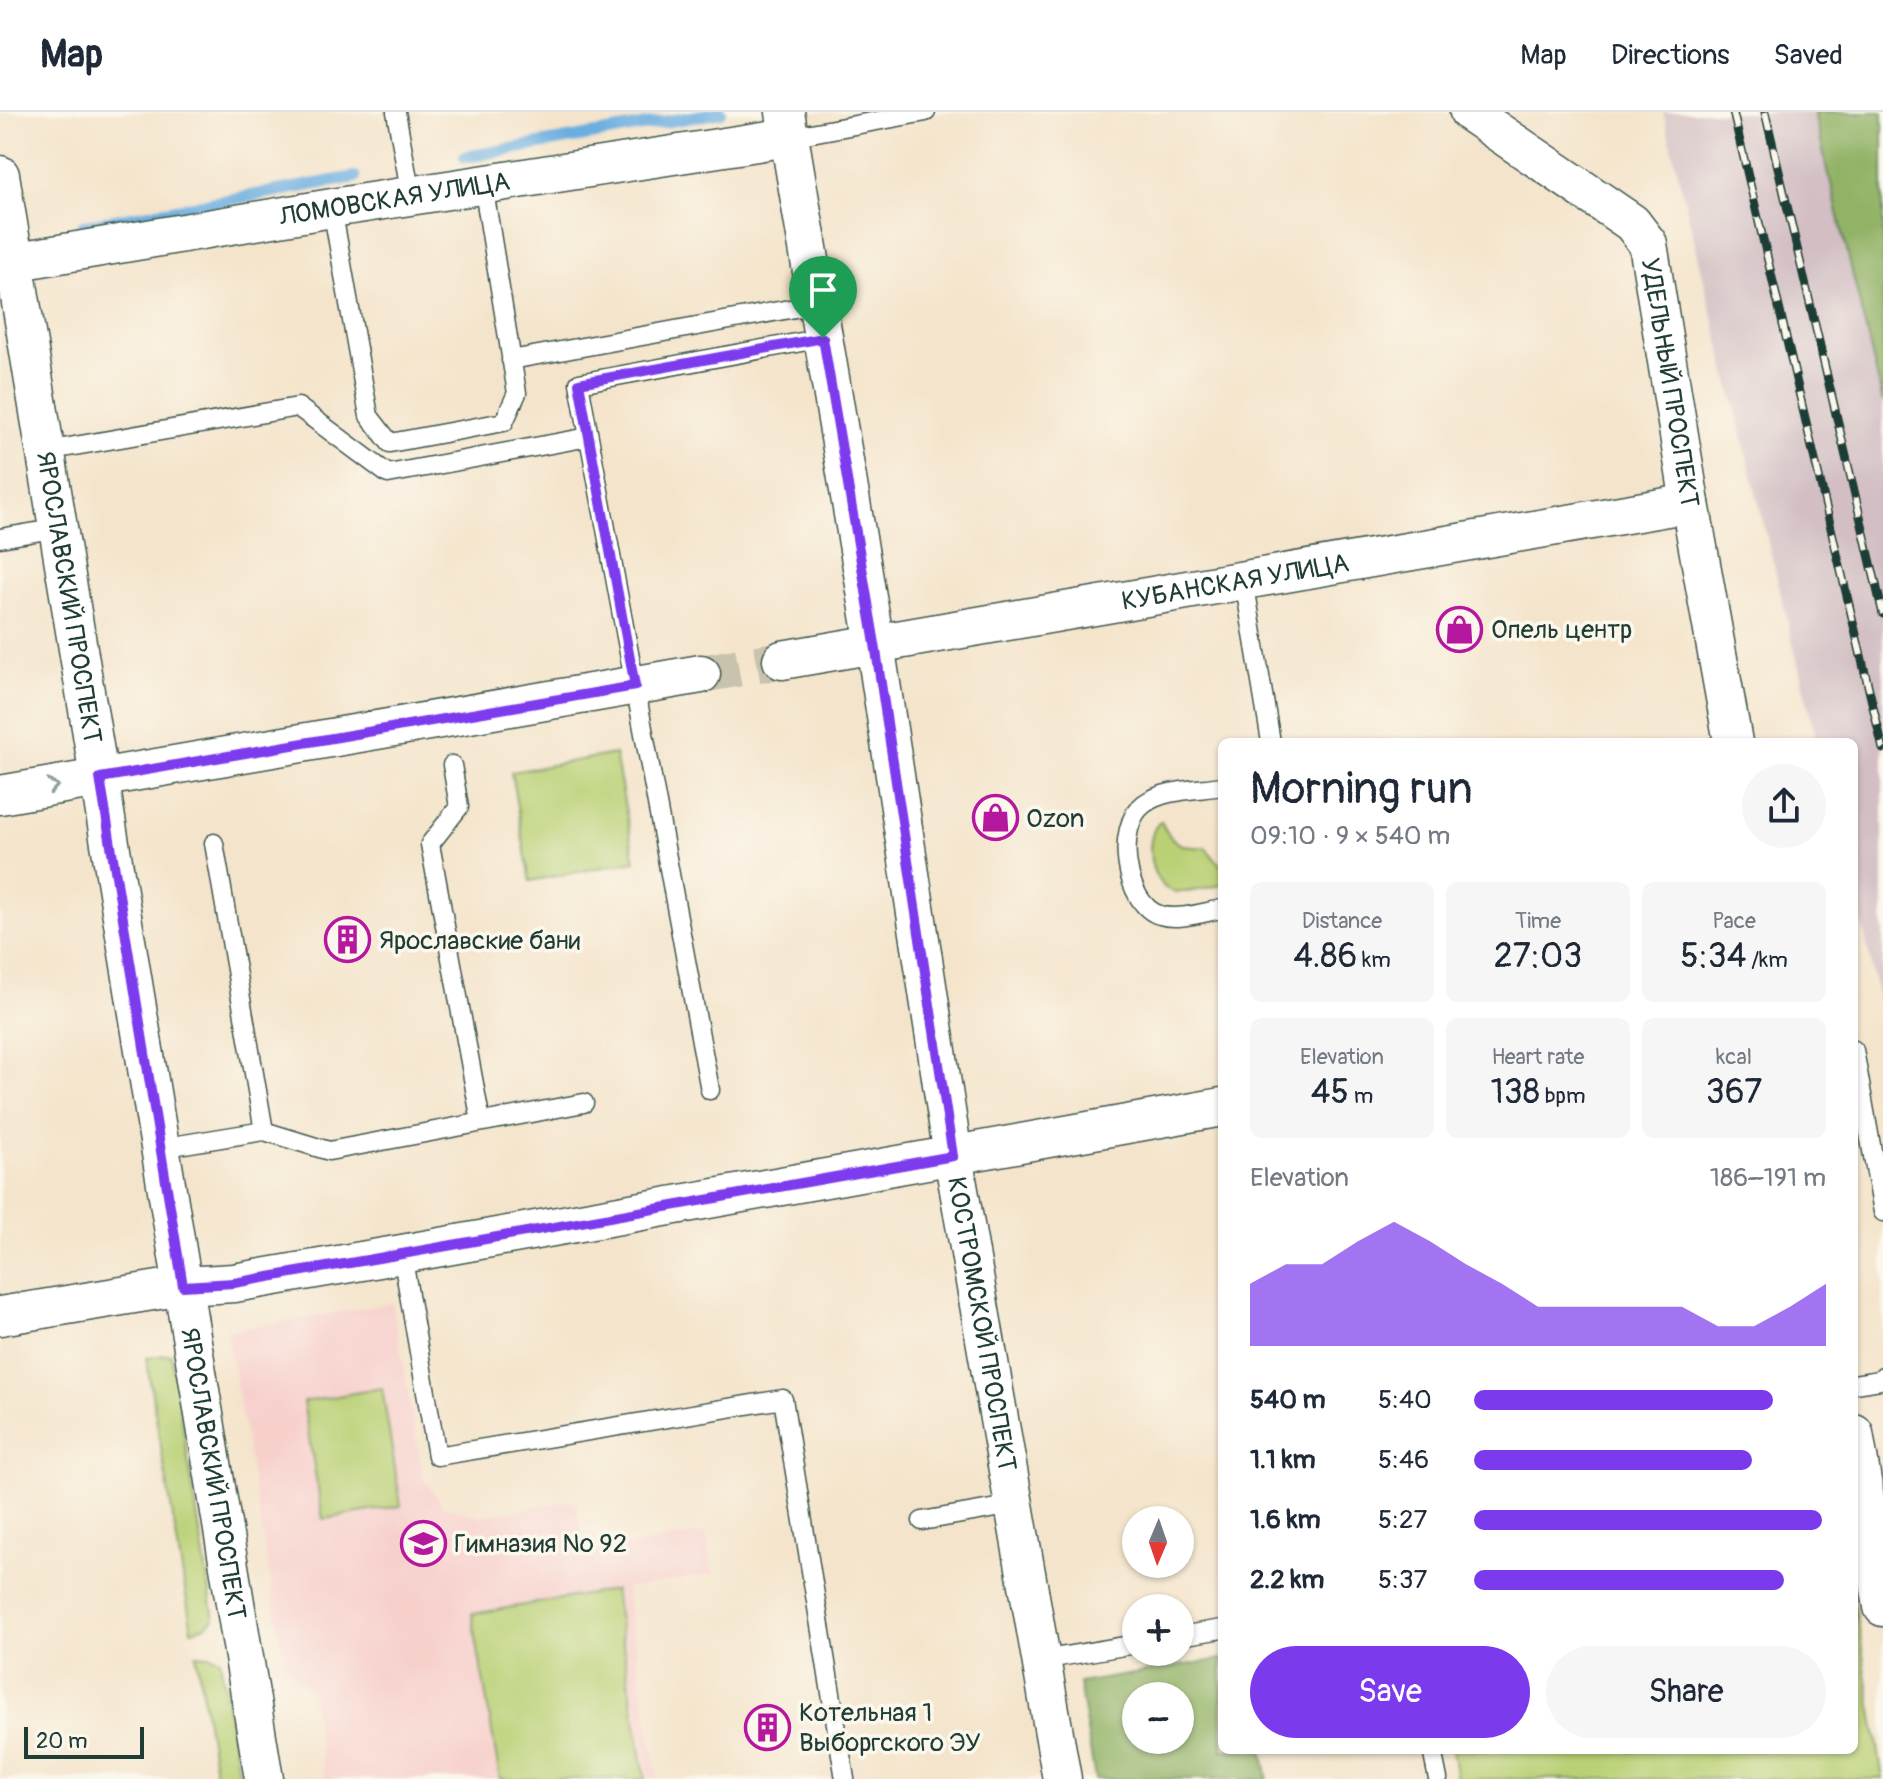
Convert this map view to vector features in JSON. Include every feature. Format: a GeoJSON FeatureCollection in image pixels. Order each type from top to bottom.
{"type":"FeatureCollection","features":[{"type":"Feature","properties":{"kind":"street","name":"ЛОМОВСКАЯ УЛИЦА"},"geometry":{"type":"LineString","coordinates":[[8,262],[483,184],[787,124]]}},
{"type":"Feature","properties":{"kind":"street","name":"КОСТРОМСКОЙ ПРОСПЕКТ"},"geometry":{"type":"LineString","coordinates":[[787,124],[875,644],[953,1156],[1062,1779]]}},
{"type":"Feature","properties":{"kind":"street","name":"УДЕЛЬНЫЙ ПРОСПЕКТ"},"geometry":{"type":"LineString","coordinates":[[1475,124],[1632,223],[1644,236],[1651,256],[1690,503],[1732,738]]}},
{"type":"Feature","properties":{"kind":"street","name":"ЯРОСЛАВСКИЙ ПРОСПЕКТ"},"geometry":{"type":"LineString","coordinates":[[0,175],[8,262],[59,528],[264,1779]]}},
{"type":"Feature","properties":{"kind":"street","name":"КУБАНСКАЯ УЛИЦА"},"geometry":{"type":"LineString","coordinates":[[782,660],[1690,503]]}},
{"type":"Feature","properties":{"kind":"street"},"geometry":{"type":"LineString","coordinates":[[0,795],[701,674]]}},
{"type":"Feature","properties":{"kind":"street"},"geometry":{"type":"LineString","coordinates":[[0,1316],[183,1286],[234,1283],[1218,1108]]}},
{"type":"Feature","properties":{"kind":"street"},"geometry":{"type":"LineString","coordinates":[[1858,1482],[1861,1518],[1883,1607]]}},
{"type":"Feature","properties":{"kind":"lane"},"geometry":{"type":"LineString","coordinates":[[396,112],[411,196]]}},
{"type":"Feature","properties":{"kind":"lane"},"geometry":{"type":"LineString","coordinates":[[787,124],[926,112]]}},
{"type":"Feature","properties":{"kind":"lane"},"geometry":{"type":"LineString","coordinates":[[332,208],[369,416],[390,443],[504,422],[517,393],[483,184]]}},
{"type":"Feature","properties":{"kind":"lane"},"geometry":{"type":"LineString","coordinates":[[511,360],[820,321]]}},
{"type":"Feature","properties":{"kind":"lane"},"geometry":{"type":"LineString","coordinates":[[710,1090],[579,383],[820,321]]}},
{"type":"Feature","properties":{"kind":"lane"},"geometry":{"type":"LineString","coordinates":[[46,451],[298,407],[388,474],[589,437]]}},
{"type":"Feature","properties":{"kind":"lane"},"geometry":{"type":"LineString","coordinates":[[0,536],[59,528]]}},
{"type":"Feature","properties":{"kind":"lane"},"geometry":{"type":"LineString","coordinates":[[1244,580],[1270,738]]}},
{"type":"Feature","properties":{"kind":"lane"},"geometry":{"type":"LineString","coordinates":[[452,765],[459,807],[430,844],[481,1122]]}},
{"type":"Feature","properties":{"kind":"lane"},"geometry":{"type":"LineString","coordinates":[[1218,787],[1155,797],[1140,806],[1128,823],[1125,839],[1133,890],[1143,903],[1159,915],[1176,917],[1218,910]]}},
{"type":"Feature","properties":{"kind":"lane"},"geometry":{"type":"LineString","coordinates":[[214,843],[264,1131]]}},
{"type":"Feature","properties":{"kind":"lane"},"geometry":{"type":"LineString","coordinates":[[1858,1072],[1883,1212]]}},
{"type":"Feature","properties":{"kind":"lane"},"geometry":{"type":"LineString","coordinates":[[160,1148],[264,1131],[329,1151],[584,1103]]}},
{"type":"Feature","properties":{"kind":"lane"},"geometry":{"type":"LineString","coordinates":[[402,1254],[437,1456],[783,1399],[845,1779]]}},
{"type":"Feature","properties":{"kind":"lane"},"geometry":{"type":"LineString","coordinates":[[1858,1383],[1880,1380],[1883,1376]]}},
{"type":"Feature","properties":{"kind":"lane"},"geometry":{"type":"LineString","coordinates":[[922,1521],[1014,1505]]}},
{"type":"Feature","properties":{"kind":"lane"},"geometry":{"type":"LineString","coordinates":[[1194,1634],[1218,1630]]}},
{"type":"Feature","properties":{"kind":"lane"},"geometry":{"type":"LineString","coordinates":[[1041,1660],[1122,1646]]}},
{"type":"Feature","properties":{"kind":"lane"},"geometry":{"type":"LineString","coordinates":[[1433,1754],[1438,1779]]}},
{"type":"Feature","properties":{"kind":"shaded area"},"geometry":{"type":"Polygon","coordinates":[[[1663,112],[1814,112],[1883,402],[1883,1022],[1858,904],[1858,738],[1816,738],[1663,112]]]}},
{"type":"Feature","properties":{"kind":"shaded area","name":"Гимназия № 92"},"geometry":{"type":"Polygon","coordinates":[[[392,1303],[423,1477],[443,1506],[480,1516],[576,1500],[585,1553],[706,1532],[713,1574],[626,1589],[658,1779],[325,1779],[311,1692],[285,1667],[227,1331],[392,1303]]]}},
{"type":"Feature","properties":{"kind":"green space"},"geometry":{"type":"Polygon","coordinates":[[[1814,112],[1883,112],[1883,402],[1814,112]]]}},
{"type":"Feature","properties":{"kind":"green space"},"geometry":{"type":"Polygon","coordinates":[[[615,754],[635,861],[530,881],[511,772],[615,754]]]}},
{"type":"Feature","properties":{"kind":"green space"},"geometry":{"type":"Polygon","coordinates":[[[1161,821],[1168,834],[1178,843],[1205,847],[1218,862],[1218,886],[1184,892],[1164,887],[1153,869],[1151,858],[1155,827],[1161,821]]]}},
{"type":"Feature","properties":{"kind":"green space"},"geometry":{"type":"Polygon","coordinates":[[[171,1354],[214,1619],[192,1631],[146,1358],[171,1354]]]}},
{"type":"Feature","properties":{"kind":"green space"},"geometry":{"type":"Polygon","coordinates":[[[382,1388],[401,1506],[323,1519],[303,1402],[382,1388]]]}},
{"type":"Feature","properties":{"kind":"green space"},"geometry":{"type":"Polygon","coordinates":[[[614,1590],[645,1779],[500,1779],[472,1614],[614,1590]]]}},
{"type":"Feature","properties":{"kind":"green space"},"geometry":{"type":"Polygon","coordinates":[[[1858,1624],[1883,1779],[1457,1779],[1453,1754],[1858,1754],[1858,1624]]]}},
{"type":"Feature","properties":{"kind":"green space"},"geometry":{"type":"Polygon","coordinates":[[[196,1654],[220,1659],[239,1779],[216,1779],[196,1654]]]}},
{"type":"Feature","properties":{"kind":"green space"},"geometry":{"type":"Polygon","coordinates":[[[1218,1660],[1218,1754],[1263,1754],[1268,1779],[1095,1779],[1079,1683],[1218,1660]]]}},
{"type":"Feature","properties":{"kind":"waterway"},"geometry":{"type":"LineString","coordinates":[[465,157],[721,112]]}},
{"type":"Feature","properties":{"kind":"waterway"},"geometry":{"type":"LineString","coordinates":[[83,226],[355,177]]}},
{"type":"Feature","properties":{"kind":"tunnel"},"geometry":{"type":"LineString","coordinates":[[701,674],[782,660]]}},
{"type":"Feature","properties":{"kind":"railway"},"geometry":{"type":"LineString","coordinates":[[1733,112],[1883,749]]}},
{"type":"Feature","properties":{"kind":"railway"},"geometry":{"type":"LineString","coordinates":[[1765,112],[1883,614]]}},
{"type":"Feature","properties":{"kind":"place","name":"Опель центр"},"geometry":{"type":"Point","coordinates":[1460,629]}},
{"type":"Feature","properties":{"kind":"place","name":"Ozon"},"geometry":{"type":"Point","coordinates":[995,818]}},
{"type":"Feature","properties":{"kind":"place","name":"Ярославские бани"},"geometry":{"type":"Point","coordinates":[348,940]}},
{"type":"Feature","properties":{"kind":"place","name":"Гимназия № 92"},"geometry":{"type":"Point","coordinates":[423,1543]}},
{"type":"Feature","properties":{"kind":"place","name":"Котельная 1 Выборгского ЭУ"},"geometry":{"type":"Point","coordinates":[768,1727]}},
{"type":"Feature","properties":{"kind":"route"},"geometry":{"type":"LineString","coordinates":[[823,338],[875,644],[953,1156],[234,1283],[183,1286],[100,778],[635,686],[579,383],[823,338]]}}]}
